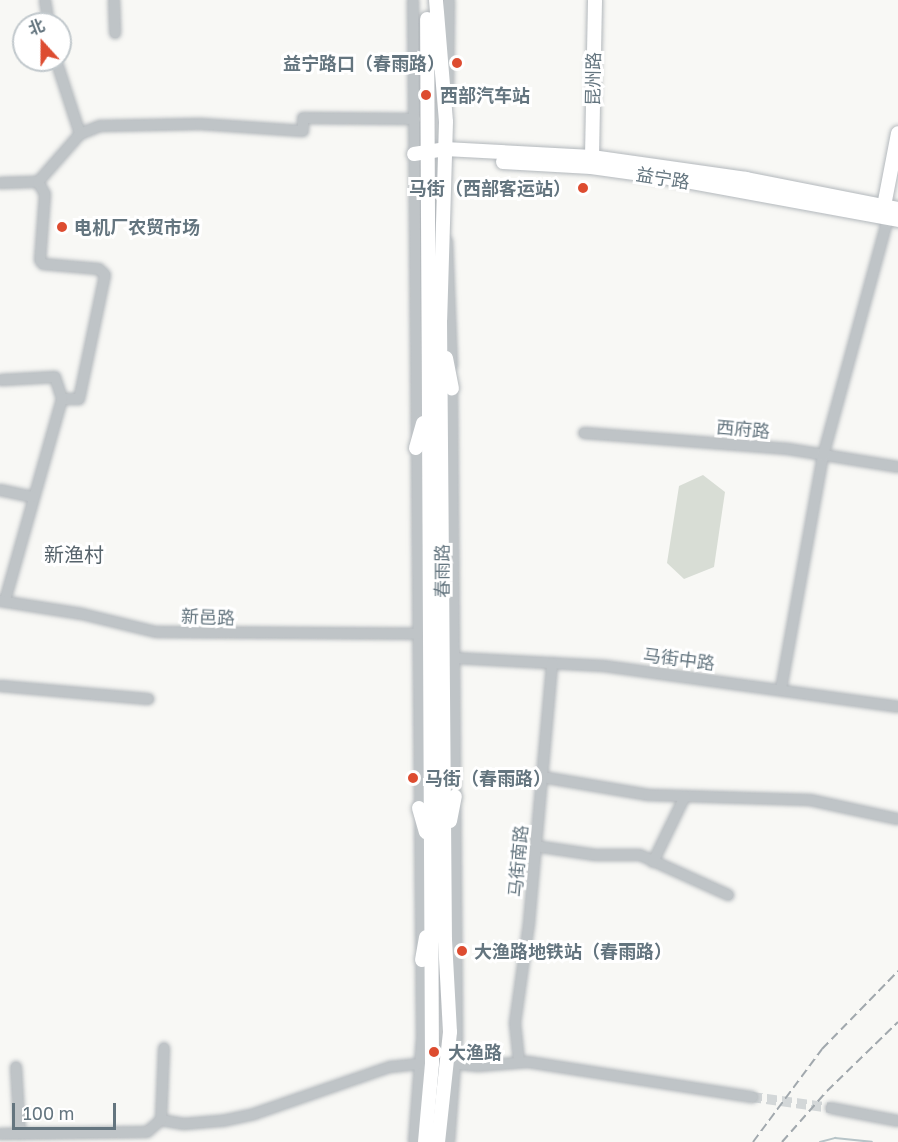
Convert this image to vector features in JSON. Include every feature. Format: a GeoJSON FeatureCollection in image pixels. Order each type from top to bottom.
{"type":"FeatureCollection","features":[{"type":"Feature","properties":{"kind":"main road","name":"春雨路"},"geometry":{"type":"LineString","coordinates":[[427,0],[420,154],[438,849],[452,1064],[438,1142]]}},
{"type":"Feature","properties":{"kind":"main road","name":"春雨路"},"geometry":{"type":"LineString","coordinates":[[425,1142],[432,908],[438,849],[440,320],[446,122],[436,0]]}},
{"type":"Feature","properties":{"kind":"main road","name":"昆州路"},"geometry":{"type":"LineString","coordinates":[[592,158],[595,0]]}},
{"type":"Feature","properties":{"kind":"main road"},"geometry":{"type":"LineString","coordinates":[[892,212],[898,133]]}},
{"type":"Feature","properties":{"kind":"main road","name":"益宁路"},"geometry":{"type":"LineString","coordinates":[[420,154],[592,158],[746,179],[892,212]]}},
{"type":"Feature","properties":{"kind":"main road","name":"益宁路"},"geometry":{"type":"LineString","coordinates":[[444,154],[591,167],[892,212]]}},
{"type":"Feature","properties":{"kind":"main road"},"geometry":{"type":"LineString","coordinates":[[892,212],[898,180]]}},
{"type":"Feature","properties":{"kind":"main road"},"geometry":{"type":"LineString","coordinates":[[440,320],[452,388]]}},
{"type":"Feature","properties":{"kind":"main road"},"geometry":{"type":"LineString","coordinates":[[417,448],[428,406]]}},
{"type":"Feature","properties":{"kind":"main road"},"geometry":{"type":"LineString","coordinates":[[438,849],[455,796]]}},
{"type":"Feature","properties":{"kind":"main road"},"geometry":{"type":"LineString","coordinates":[[419,808],[438,849]]}},
{"type":"Feature","properties":{"kind":"main road"},"geometry":{"type":"LineString","coordinates":[[422,960],[432,908]]}},
{"type":"Feature","properties":{"kind":"main road"},"geometry":{"type":"LineString","coordinates":[[448,983],[458,1038]]}},
{"type":"Feature","properties":{"kind":"street"},"geometry":{"type":"LineString","coordinates":[[114,0],[115,33]]}},
{"type":"Feature","properties":{"kind":"street"},"geometry":{"type":"LineString","coordinates":[[413,0],[415,119],[420,154],[417,448],[419,808],[427,1063],[414,1142]]}},
{"type":"Feature","properties":{"kind":"street"},"geometry":{"type":"LineString","coordinates":[[446,122],[449,0]]}},
{"type":"Feature","properties":{"kind":"street"},"geometry":{"type":"LineString","coordinates":[[60,72],[80,134]]}},
{"type":"Feature","properties":{"kind":"street"},"geometry":{"type":"LineString","coordinates":[[0,183],[38,183],[80,134],[114,125],[200,124],[303,131],[303,118],[415,119]]}},
{"type":"Feature","properties":{"kind":"street"},"geometry":{"type":"LineString","coordinates":[[38,183],[45,194],[40,260],[43,264],[99,269],[105,275],[79,399],[62,399]]}},
{"type":"Feature","properties":{"kind":"street"},"geometry":{"type":"LineString","coordinates":[[781,689],[823,456],[892,212]]}},
{"type":"Feature","properties":{"kind":"street"},"geometry":{"type":"LineString","coordinates":[[443,223],[450,263],[458,1038],[452,1064],[449,1142]]}},
{"type":"Feature","properties":{"kind":"street"},"geometry":{"type":"LineString","coordinates":[[1,380],[55,377],[62,399],[2,601]]}},
{"type":"Feature","properties":{"kind":"street","name":"西府路"},"geometry":{"type":"LineString","coordinates":[[584,433],[788,449],[898,467]]}},
{"type":"Feature","properties":{"kind":"street"},"geometry":{"type":"LineString","coordinates":[[0,490],[33,497]]}},
{"type":"Feature","properties":{"kind":"street","name":"新邑路"},"geometry":{"type":"LineString","coordinates":[[2,601],[156,632],[418,634]]}},
{"type":"Feature","properties":{"kind":"street","name":"马街中路"},"geometry":{"type":"LineString","coordinates":[[455,658],[604,666],[898,707]]}},
{"type":"Feature","properties":{"kind":"street","name":"马街南路"},"geometry":{"type":"LineString","coordinates":[[519,1061],[515,1023],[529,922],[552,663]]}},
{"type":"Feature","properties":{"kind":"street"},"geometry":{"type":"LineString","coordinates":[[0,686],[148,699]]}},
{"type":"Feature","properties":{"kind":"street"},"geometry":{"type":"LineString","coordinates":[[542,777],[648,795],[810,800],[898,819]]}},
{"type":"Feature","properties":{"kind":"street"},"geometry":{"type":"LineString","coordinates":[[653,862],[686,796]]}},
{"type":"Feature","properties":{"kind":"street"},"geometry":{"type":"LineString","coordinates":[[535,846],[595,855],[640,855],[728,895]]}},
{"type":"Feature","properties":{"kind":"street"},"geometry":{"type":"LineString","coordinates":[[0,1134],[148,1137],[161,1120],[164,1048]]}},
{"type":"Feature","properties":{"kind":"street"},"geometry":{"type":"LineString","coordinates":[[161,1120],[184,1124],[222,1121],[254,1114],[390,1067],[427,1063],[478,1066],[519,1061],[752,1097]]}},
{"type":"Feature","properties":{"kind":"street"},"geometry":{"type":"LineString","coordinates":[[16,1067],[20,1134]]}},
{"type":"Feature","properties":{"kind":"street"},"geometry":{"type":"LineString","coordinates":[[831,1108],[898,1121]]}},
{"type":"Feature","properties":{"kind":"shaded area"},"geometry":{"type":"Polygon","coordinates":[[[703,475],[725,492],[714,567],[684,579],[667,563],[679,486],[703,475]]]}},
{"type":"Feature","properties":{"kind":"waterway"},"geometry":{"type":"LineString","coordinates":[[820,1142],[835,1138],[872,1142]]}},
{"type":"Feature","properties":{"kind":"tunnel"},"geometry":{"type":"LineString","coordinates":[[752,1097],[831,1108]]}},
{"type":"Feature","properties":{"kind":"railway"},"geometry":{"type":"LineString","coordinates":[[753,1142],[822,1049],[898,971]]}},
{"type":"Feature","properties":{"kind":"railway"},"geometry":{"type":"LineString","coordinates":[[782,1142],[827,1091],[898,1022]]}},
{"type":"Feature","properties":{"kind":"place","name":"益宁路口（春雨路）"},"geometry":{"type":"Point","coordinates":[457,63]}},
{"type":"Feature","properties":{"kind":"place","name":"西部汽车站"},"geometry":{"type":"Point","coordinates":[426,95]}},
{"type":"Feature","properties":{"kind":"place","name":"马街（西部客运站）"},"geometry":{"type":"Point","coordinates":[583,188]}},
{"type":"Feature","properties":{"kind":"place","name":"电机厂农贸市场"},"geometry":{"type":"Point","coordinates":[62,227]}},
{"type":"Feature","properties":{"kind":"place","name":"马街（春雨路）"},"geometry":{"type":"Point","coordinates":[413,778]}},
{"type":"Feature","properties":{"kind":"place","name":"大渔路地铁站（春雨路）"},"geometry":{"type":"Point","coordinates":[462,951]}},
{"type":"Feature","properties":{"kind":"place","name":"大渔路"},"geometry":{"type":"Point","coordinates":[434,1052]}},
{"type":"Feature","properties":{"kind":"district","name":"新渔村"},"geometry":{"type":"Point","coordinates":[74,554]}}]}
